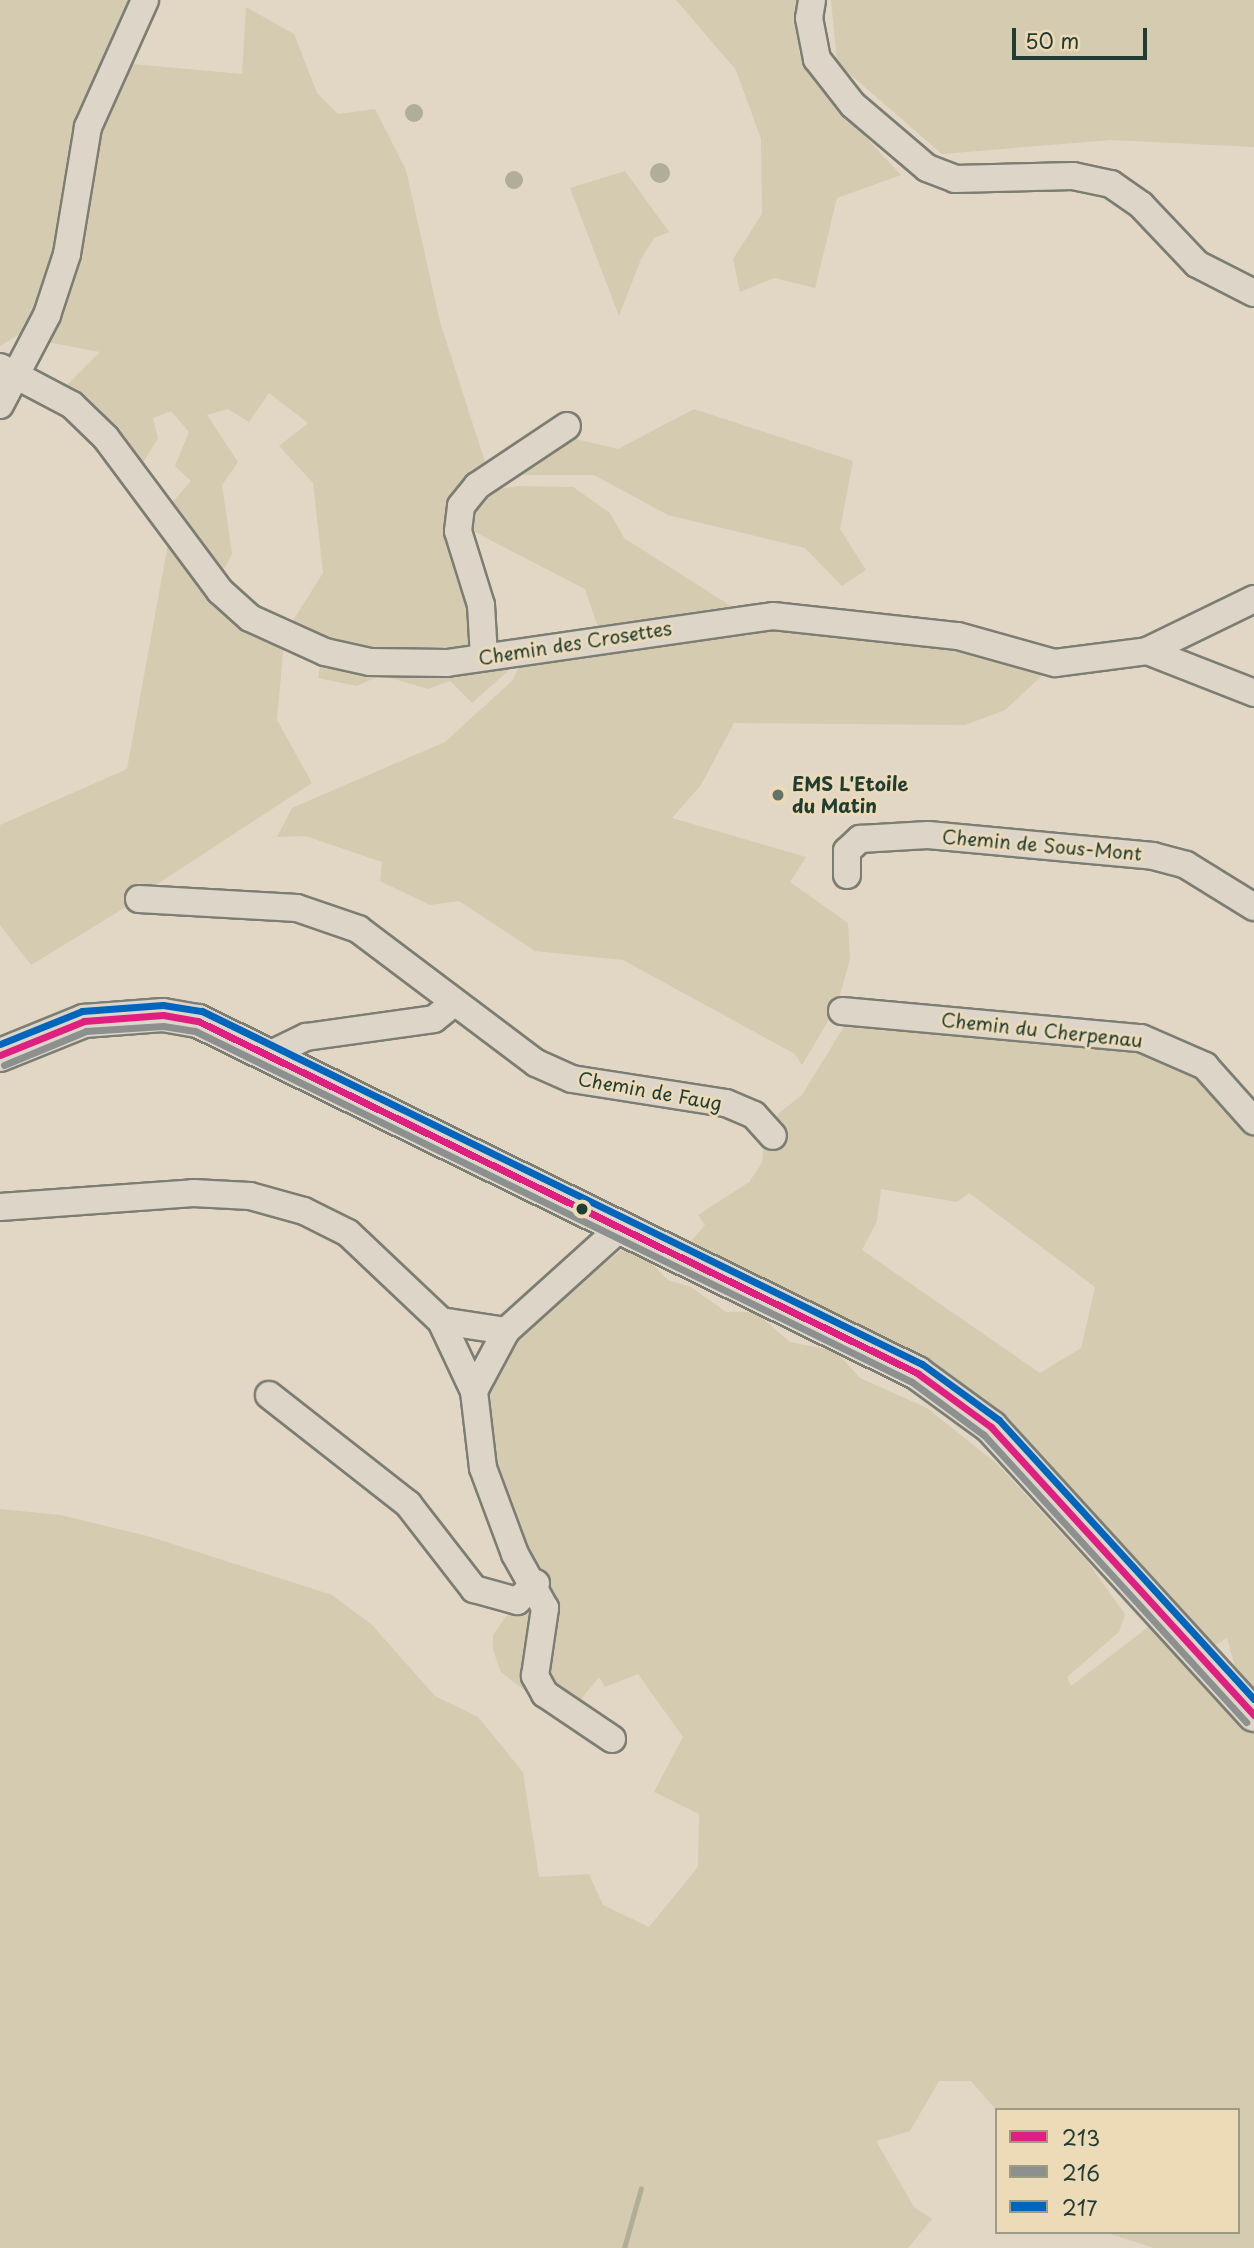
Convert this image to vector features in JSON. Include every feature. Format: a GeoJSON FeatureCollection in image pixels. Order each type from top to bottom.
{"type":"FeatureCollection","features":[{"type":"Feature","properties":{"kind":"main road"},"geometry":{"type":"LineString","coordinates":[[0,1055],[84,1021],[152,1015],[198,1021],[271,1054],[955,1397],[1020,1457],[1254,1715]]}},
{"type":"Feature","properties":{"kind":"street"},"geometry":{"type":"LineString","coordinates":[[0,405],[10,370],[67,254],[92,117],[145,0]]}},
{"type":"Feature","properties":{"kind":"street"},"geometry":{"type":"LineString","coordinates":[[812,0],[809,18],[817,59],[853,105],[927,168],[961,179],[1073,176],[1111,184],[1141,205],[1197,264],[1254,293]]}},
{"type":"Feature","properties":{"kind":"street","name":"Chemin des Crosettes"},"geometry":{"type":"LineString","coordinates":[[10,370],[72,405],[106,438],[213,582],[250,618],[325,652],[370,662],[484,657],[773,616],[958,636],[1055,663],[1147,651],[1254,693]]}},
{"type":"Feature","properties":{"kind":"street"},"geometry":{"type":"LineString","coordinates":[[484,657],[481,605],[458,531],[461,506],[477,486],[567,426]]}},
{"type":"Feature","properties":{"kind":"street"},"geometry":{"type":"LineString","coordinates":[[1147,651],[1254,599]]}},
{"type":"Feature","properties":{"kind":"street","name":"Chemin de Sous-Mont"},"geometry":{"type":"LineString","coordinates":[[847,875],[847,851],[860,839],[928,835],[1153,856],[1186,865],[1254,907]]}},
{"type":"Feature","properties":{"kind":"street","name":"Chemin de Faug"},"geometry":{"type":"LineString","coordinates":[[139,900],[297,908],[358,929],[414,965],[454,1003],[536,1063],[572,1079],[726,1103],[754,1115],[774,1136]]}},
{"type":"Feature","properties":{"kind":"street"},"geometry":{"type":"LineString","coordinates":[[271,1054],[306,1037],[433,1019],[454,1003]]}},
{"type":"Feature","properties":{"kind":"street","name":"Chemin du Cherpenau"},"geometry":{"type":"LineString","coordinates":[[842,1011],[1141,1038],[1205,1066],[1254,1121]]}},
{"type":"Feature","properties":{"kind":"street"},"geometry":{"type":"LineString","coordinates":[[0,1207],[193,1193],[250,1196],[304,1211],[348,1233],[440,1321],[474,1391],[483,1468],[515,1554],[536,1583],[545,1618],[535,1676],[545,1695],[612,1739]]}},
{"type":"Feature","properties":{"kind":"street"},"geometry":{"type":"LineString","coordinates":[[474,1391],[506,1331],[621,1228]]}},
{"type":"Feature","properties":{"kind":"street"},"geometry":{"type":"LineString","coordinates":[[440,1321],[506,1331]]}},
{"type":"Feature","properties":{"kind":"street"},"geometry":{"type":"LineString","coordinates":[[270,1395],[408,1504],[474,1590],[517,1601],[536,1583]]}},
{"type":"Feature","properties":{"kind":"shaded area"},"geometry":{"type":"Polygon","coordinates":[[[0,0],[132,0],[71,133],[57,255],[31,327],[0,346],[0,0]]]}},
{"type":"Feature","properties":{"kind":"shaded area"},"geometry":{"type":"Polygon","coordinates":[[[676,0],[800,0],[799,53],[831,100],[901,175],[837,198],[815,288],[774,278],[740,292],[733,259],[762,214],[761,139],[736,70],[676,0]]]}},
{"type":"Feature","properties":{"kind":"shaded area"},"geometry":{"type":"Polygon","coordinates":[[[831,0],[1254,0],[1254,147],[1111,140],[942,154],[837,63],[831,0]]]}},
{"type":"Feature","properties":{"kind":"shaded area"},"geometry":{"type":"Polygon","coordinates":[[[246,7],[294,34],[317,93],[338,114],[375,109],[406,170],[440,322],[486,465],[462,490],[508,671],[472,703],[450,681],[428,689],[381,675],[357,686],[318,678],[324,645],[290,625],[323,573],[313,483],[279,446],[308,423],[269,393],[249,422],[228,409],[207,415],[238,462],[222,485],[232,554],[222,573],[168,507],[191,481],[175,466],[189,432],[171,411],[153,418],[158,438],[142,464],[64,388],[100,352],[47,342],[102,104],[122,63],[242,74],[246,7]]]}},
{"type":"Feature","properties":{"kind":"shaded area"},"geometry":{"type":"Polygon","coordinates":[[[414,104],[420,107],[423,113],[420,119],[414,122],[408,119],[405,113],[408,107],[414,104]]]}},
{"type":"Feature","properties":{"kind":"shaded area"},"geometry":{"type":"Polygon","coordinates":[[[656,163],[664,163],[670,173],[664,183],[656,183],[650,177],[650,169],[656,163]]]}},
{"type":"Feature","properties":{"kind":"shaded area"},"geometry":{"type":"Polygon","coordinates":[[[514,171],[520,174],[523,180],[520,186],[514,189],[508,186],[505,180],[508,174],[514,171]]]}},
{"type":"Feature","properties":{"kind":"shaded area"},"geometry":{"type":"Polygon","coordinates":[[[625,171],[669,232],[654,238],[641,259],[619,316],[570,188],[625,171]]]}},
{"type":"Feature","properties":{"kind":"shaded area"},"geometry":{"type":"Polygon","coordinates":[[[694,409],[853,461],[840,529],[866,570],[842,586],[805,548],[668,515],[594,475],[509,475],[559,435],[618,449],[694,409]]]}},
{"type":"Feature","properties":{"kind":"shaded area"},"geometry":{"type":"Polygon","coordinates":[[[519,486],[573,487],[610,513],[624,538],[731,606],[598,627],[585,589],[469,529],[467,507],[480,491],[519,486]]]}},
{"type":"Feature","properties":{"kind":"shaded area"},"geometry":{"type":"Polygon","coordinates":[[[170,533],[284,641],[277,720],[312,783],[142,894],[139,881],[139,899],[31,965],[0,925],[0,825],[127,769],[170,533]]]}},
{"type":"Feature","properties":{"kind":"shaded area"},"geometry":{"type":"Polygon","coordinates":[[[765,627],[915,635],[1045,673],[1005,710],[965,725],[734,723],[701,785],[672,818],[806,857],[790,882],[848,923],[850,959],[837,1006],[802,1065],[795,1054],[623,960],[535,951],[459,901],[430,905],[380,881],[382,862],[305,836],[277,837],[292,808],[445,742],[513,680],[522,659],[765,627]]]}},
{"type":"Feature","properties":{"kind":"shaded area"},"geometry":{"type":"Polygon","coordinates":[[[858,1019],[1120,1043],[1192,1067],[1254,1132],[1254,1699],[1238,1678],[1227,1638],[1214,1646],[1016,1432],[964,1387],[691,1241],[705,1225],[698,1215],[749,1182],[762,1163],[764,1139],[779,1113],[802,1095],[845,1025],[858,1019]],[[881,1189],[877,1221],[862,1250],[1040,1373],[1081,1348],[1095,1287],[969,1193],[957,1202],[881,1189]]]}},
{"type":"Feature","properties":{"kind":"shaded area"},"geometry":{"type":"Polygon","coordinates":[[[625,1247],[635,1247],[668,1280],[691,1287],[726,1312],[755,1312],[790,1342],[835,1351],[860,1378],[927,1408],[996,1463],[1086,1560],[1125,1614],[1119,1632],[1067,1677],[1071,1686],[1155,1622],[1254,1729],[1254,2248],[1154,2248],[1110,2234],[1240,2234],[1240,2108],[995,2109],[971,2081],[939,2081],[910,2131],[876,2141],[914,2207],[932,2219],[908,2248],[0,2248],[0,1509],[61,1515],[151,1537],[332,1595],[372,1625],[435,1696],[478,1717],[523,1772],[539,1877],[589,1874],[603,1905],[649,1927],[698,1867],[699,1814],[654,1792],[683,1737],[638,1674],[605,1687],[599,1677],[579,1702],[533,1697],[501,1672],[493,1650],[493,1635],[506,1616],[537,1604],[552,1615],[548,1578],[529,1550],[487,1448],[487,1392],[516,1337],[625,1247]]]}},
{"type":"Feature","properties":{"kind":"waterway"},"geometry":{"type":"LineString","coordinates":[[624,2248],[641,2188]]}},
{"type":"Feature","properties":{"kind":"transit line","name":"217"},"geometry":{"type":"LineString","coordinates":[[0,1044],[82,1011],[163,1005],[202,1011],[922,1364],[999,1420],[1254,1699]]}},
{"type":"Feature","properties":{"kind":"transit line","name":"213"},"geometry":{"type":"LineString","coordinates":[[0,1055],[84,1021],[163,1015],[198,1021],[917,1373],[991,1427],[1254,1715]]}},
{"type":"Feature","properties":{"kind":"transit line","name":"216"},"geometry":{"type":"LineString","coordinates":[[4,1065],[86,1031],[163,1026],[195,1031],[912,1382],[984,1435],[1246,1722]]}},
{"type":"Feature","properties":{"kind":"place","name":"EMS L'Etoile du Matin"},"geometry":{"type":"Point","coordinates":[778,795]}}]}
